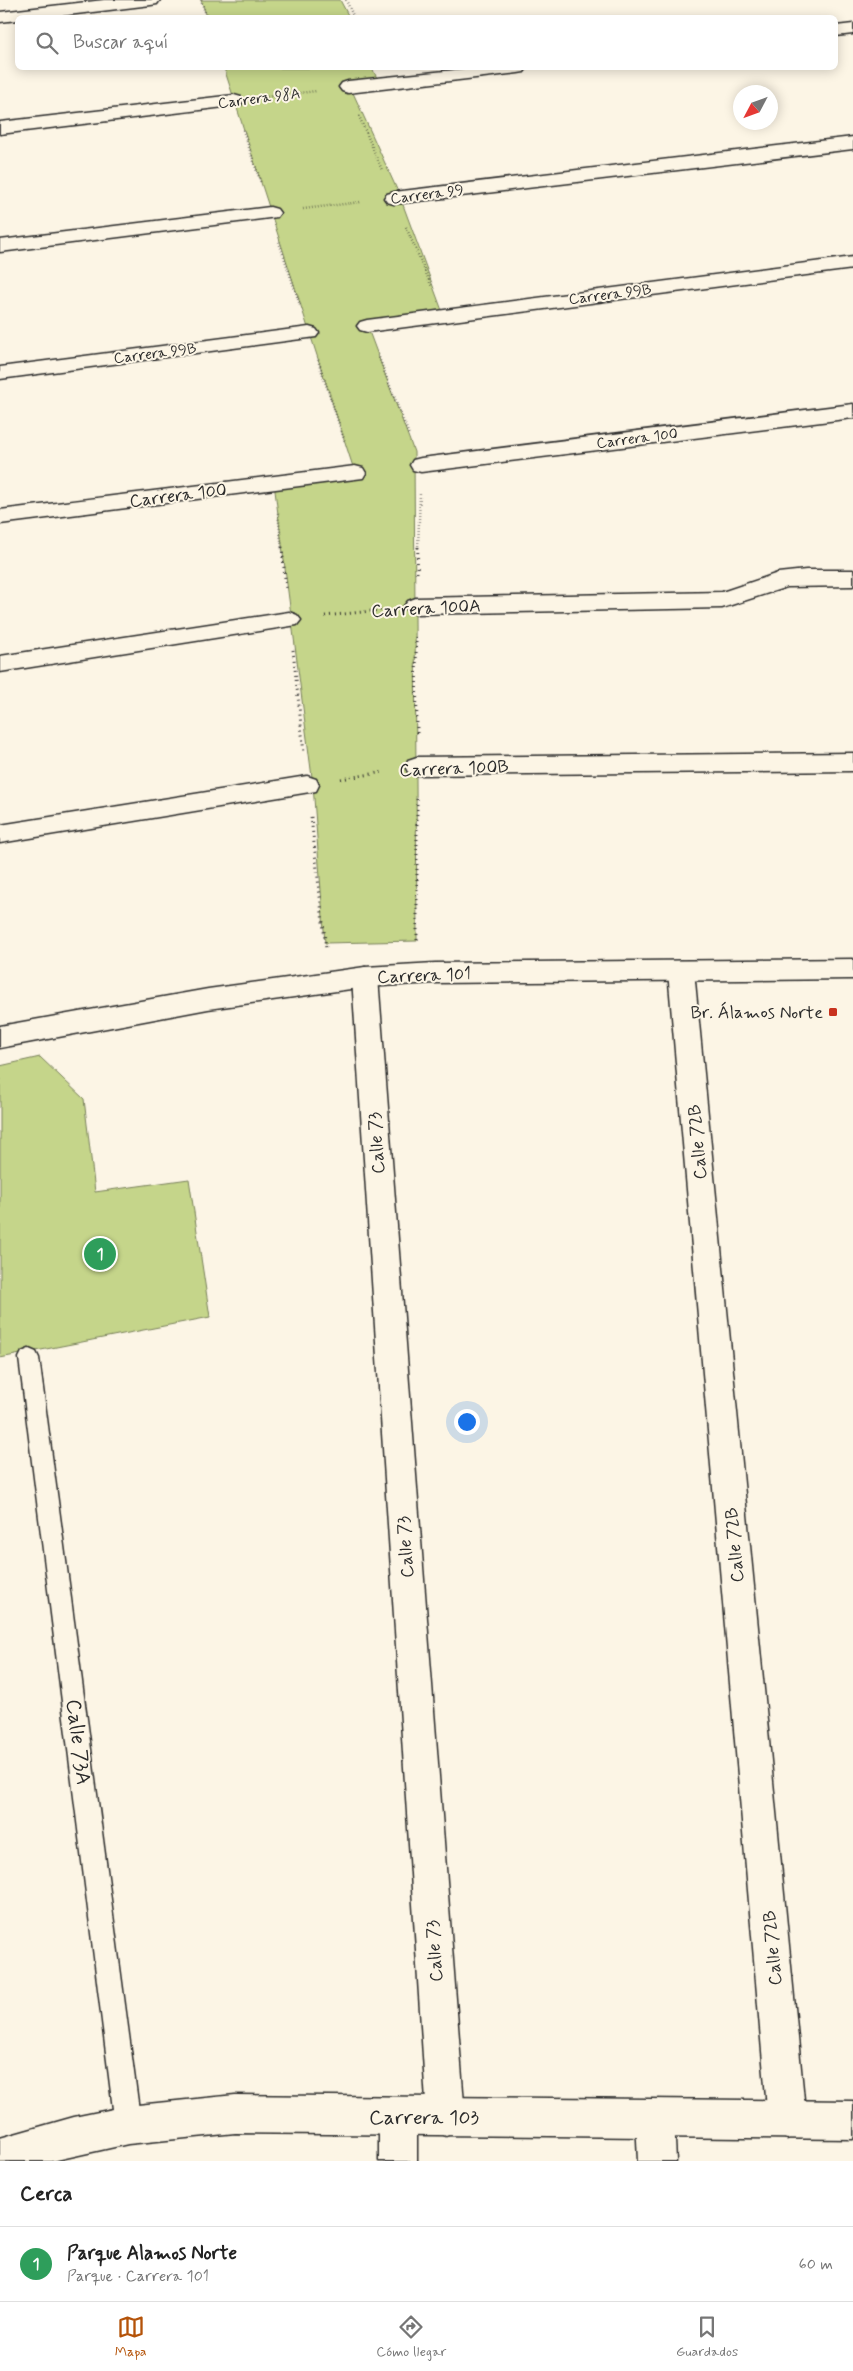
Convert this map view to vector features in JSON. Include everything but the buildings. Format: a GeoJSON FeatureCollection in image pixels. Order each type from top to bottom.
{"type":"FeatureCollection","features":[{"type":"Feature","properties":{"kind":"street"},"geometry":{"type":"LineString","coordinates":[[18,15],[151,0]]}},
{"type":"Feature","properties":{"kind":"street"},"geometry":{"type":"LineString","coordinates":[[0,17],[15,15]]}},
{"type":"Feature","properties":{"kind":"street"},"geometry":{"type":"LineString","coordinates":[[838,31],[853,28]]}},
{"type":"Feature","properties":{"kind":"street"},"geometry":{"type":"LineString","coordinates":[[348,87],[500,70]]}},
{"type":"Feature","properties":{"kind":"street","name":"Carrera 98A"},"geometry":{"type":"LineString","coordinates":[[0,128],[234,101]]}},
{"type":"Feature","properties":{"kind":"street","name":"Carrera 99"},"geometry":{"type":"LineString","coordinates":[[394,198],[853,143]]}},
{"type":"Feature","properties":{"kind":"street"},"geometry":{"type":"LineString","coordinates":[[0,246],[270,213]]}},
{"type":"Feature","properties":{"kind":"street","name":"Carrera 99B"},"geometry":{"type":"LineString","coordinates":[[367,326],[853,263]]}},
{"type":"Feature","properties":{"kind":"street","name":"Carrera 99B"},"geometry":{"type":"LineString","coordinates":[[0,373],[309,333]]}},
{"type":"Feature","properties":{"kind":"street","name":"Carrera 100"},"geometry":{"type":"LineString","coordinates":[[421,465],[853,411]]}},
{"type":"Feature","properties":{"kind":"street","name":"Carrera 100"},"geometry":{"type":"LineString","coordinates":[[0,517],[355,473]]}},
{"type":"Feature","properties":{"kind":"street","name":"Carrera 100A"},"geometry":{"type":"LineString","coordinates":[[416,606],[722,600],[738,598],[777,582],[794,578],[853,578]]}},
{"type":"Feature","properties":{"kind":"street"},"geometry":{"type":"LineString","coordinates":[[0,664],[289,620]]}},
{"type":"Feature","properties":{"kind":"street","name":"Carrera 100B"},"geometry":{"type":"LineString","coordinates":[[417,766],[853,762]]}},
{"type":"Feature","properties":{"kind":"street"},"geometry":{"type":"LineString","coordinates":[[0,834],[307,785]]}},
{"type":"Feature","properties":{"kind":"street","name":"Carrera 101"},"geometry":{"type":"LineString","coordinates":[[0,1037],[208,999],[364,977],[417,974],[853,969]]}},
{"type":"Feature","properties":{"kind":"street","name":"Calle 72B"},"geometry":{"type":"LineString","coordinates":[[681,970],[787,2120]]}},
{"type":"Feature","properties":{"kind":"street","name":"Calle 73"},"geometry":{"type":"LineString","coordinates":[[364,977],[446,2117]]}},
{"type":"Feature","properties":{"kind":"street","name":"Carrera 103"},"geometry":{"type":"LineString","coordinates":[[0,2157],[74,2136],[128,2125],[235,2114],[853,2120]]}},
{"type":"Feature","properties":{"kind":"street"},"geometry":{"type":"LineString","coordinates":[[398,2117],[398,2161]]}},
{"type":"Feature","properties":{"kind":"street"},"geometry":{"type":"LineString","coordinates":[[655,2119],[657,2161]]}},
{"type":"Feature","properties":{"kind":"lane","name":"Calle 73A"},"geometry":{"type":"LineString","coordinates":[[29,1358],[128,2125]]}},
{"type":"Feature","properties":{"kind":"path"},"geometry":{"type":"LineString","coordinates":[[201,0],[206,15]]}},
{"type":"Feature","properties":{"kind":"path"},"geometry":{"type":"LineString","coordinates":[[346,0],[353,15]]}},
{"type":"Feature","properties":{"kind":"path","name":"Carrera 98A"},"geometry":{"type":"LineString","coordinates":[[234,101],[348,87]]}},
{"type":"Feature","properties":{"kind":"path","name":"Carrera 99"},"geometry":{"type":"LineString","coordinates":[[270,213],[394,198]]}},
{"type":"Feature","properties":{"kind":"path"},"geometry":{"type":"LineString","coordinates":[[367,326],[421,465],[416,606],[417,974]]}},
{"type":"Feature","properties":{"kind":"path"},"geometry":{"type":"LineString","coordinates":[[309,333],[355,473]]}},
{"type":"Feature","properties":{"kind":"path"},"geometry":{"type":"LineString","coordinates":[[274,483],[329,982]]}},
{"type":"Feature","properties":{"kind":"path","name":"Carrera 100A"},"geometry":{"type":"LineString","coordinates":[[289,620],[416,606]]}},
{"type":"Feature","properties":{"kind":"path","name":"Carrera 100B"},"geometry":{"type":"LineString","coordinates":[[307,785],[417,766]]}},
{"type":"Feature","properties":{"kind":"green space"},"geometry":{"type":"Polygon","coordinates":[[[201,0],[340,0],[348,15],[206,15],[201,0]]]}},
{"type":"Feature","properties":{"kind":"green space"},"geometry":{"type":"Polygon","coordinates":[[[225,70],[373,70],[378,80],[349,84],[399,194],[444,316],[367,326],[414,452],[417,941],[325,943],[313,785],[274,483],[355,473],[225,70]]]}},
{"type":"Feature","properties":{"kind":"green space"},"geometry":{"type":"Polygon","coordinates":[[[40,1057],[84,1099],[95,1192],[189,1179],[210,1317],[0,1358],[0,1066],[40,1057]]]}},
{"type":"Feature","properties":{"kind":"place","name":"Br. Álamos Norte"},"geometry":{"type":"Point","coordinates":[833,1012]}},
{"type":"Feature","properties":{"kind":"place","name":"Parque Alamos Norte"},"geometry":{"type":"Point","coordinates":[100,1254]}}]}
